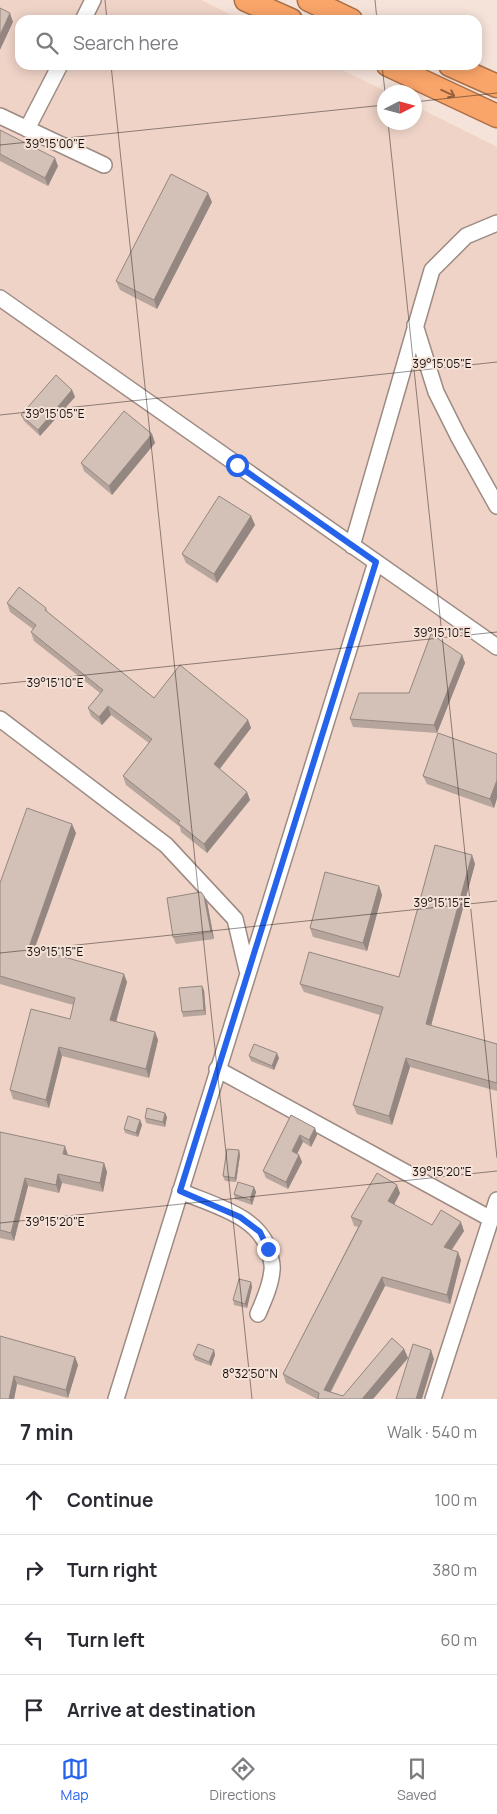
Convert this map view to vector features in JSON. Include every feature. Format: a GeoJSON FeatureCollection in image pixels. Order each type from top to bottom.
{"type":"FeatureCollection","features":[{"type":"Feature","properties":{"kind":"highway"},"geometry":{"type":"LineString","coordinates":[[246,0],[280,15]]}},
{"type":"Feature","properties":{"kind":"highway"},"geometry":{"type":"LineString","coordinates":[[309,0],[340,15]]}},
{"type":"Feature","properties":{"kind":"highway"},"geometry":{"type":"LineString","coordinates":[[399,70],[497,116]]}},
{"type":"Feature","properties":{"kind":"highway"},"geometry":{"type":"LineString","coordinates":[[461,70],[497,86]]}},
{"type":"Feature","properties":{"kind":"street"},"geometry":{"type":"LineString","coordinates":[[86,15],[93,0]]}},
{"type":"Feature","properties":{"kind":"street"},"geometry":{"type":"LineString","coordinates":[[27,129],[57,70]]}},
{"type":"Feature","properties":{"kind":"street"},"geometry":{"type":"LineString","coordinates":[[0,116],[104,164]]}},
{"type":"Feature","properties":{"kind":"street"},"geometry":{"type":"LineString","coordinates":[[352,546],[432,270],[466,236],[497,224]]}},
{"type":"Feature","properties":{"kind":"street"},"geometry":{"type":"LineString","coordinates":[[0,298],[497,647]]}},
{"type":"Feature","properties":{"kind":"street"},"geometry":{"type":"LineString","coordinates":[[415,325],[436,392],[497,506]]}},
{"type":"Feature","properties":{"kind":"street"},"geometry":{"type":"LineString","coordinates":[[116,1399],[376,562]]}},
{"type":"Feature","properties":{"kind":"street"},"geometry":{"type":"LineString","coordinates":[[0,719],[166,845],[235,919],[248,971]]}},
{"type":"Feature","properties":{"kind":"street"},"geometry":{"type":"LineString","coordinates":[[217,1069],[492,1219]]}},
{"type":"Feature","properties":{"kind":"street"},"geometry":{"type":"LineString","coordinates":[[180,1191],[240,1217],[260,1232],[268,1249],[273,1269],[268,1290],[258,1314]]}},
{"type":"Feature","properties":{"kind":"street"},"geometry":{"type":"LineString","coordinates":[[433,1399],[497,1200]]}},
{"type":"Feature","properties":{"kind":"shaded area"},"geometry":{"type":"Polygon","coordinates":[[[0,0],[201,0],[231,15],[15,15],[15,70],[342,70],[377,87],[377,130],[422,130],[422,110],[497,147],[497,1399],[0,1399],[0,0]]]}},
{"type":"Feature","properties":{"kind":"building"},"geometry":{"type":"Polygon","coordinates":[[[0,8],[10,13],[0,35],[0,8]]]}},
{"type":"Feature","properties":{"kind":"building"},"geometry":{"type":"Polygon","coordinates":[[[0,130],[55,158],[45,178],[0,154],[0,130]]]}},
{"type":"Feature","properties":{"kind":"building"},"geometry":{"type":"Polygon","coordinates":[[[171,174],[208,193],[154,300],[116,281],[171,174]]]}},
{"type":"Feature","properties":{"kind":"building"},"geometry":{"type":"Polygon","coordinates":[[[56,375],[72,390],[38,430],[21,415],[56,375]]]}},
{"type":"Feature","properties":{"kind":"building"},"geometry":{"type":"Polygon","coordinates":[[[124,411],[152,434],[109,486],[81,463],[124,411]]]}},
{"type":"Feature","properties":{"kind":"building"},"geometry":{"type":"Polygon","coordinates":[[[219,496],[251,516],[214,574],[182,554],[219,496]]]}},
{"type":"Feature","properties":{"kind":"building"},"geometry":{"type":"Polygon","coordinates":[[[19,587],[154,698],[180,665],[248,720],[214,764],[247,792],[204,844],[178,823],[180,821],[123,776],[152,739],[108,706],[99,717],[88,708],[103,690],[31,632],[36,625],[7,603],[19,587]]]}},
{"type":"Feature","properties":{"kind":"building"},"geometry":{"type":"Polygon","coordinates":[[[431,634],[462,655],[434,725],[350,719],[359,693],[409,693],[431,634]]]}},
{"type":"Feature","properties":{"kind":"building"},"geometry":{"type":"Polygon","coordinates":[[[438,733],[497,754],[497,780],[490,799],[423,776],[438,733]]]}},
{"type":"Feature","properties":{"kind":"building"},"geometry":{"type":"Polygon","coordinates":[[[27,808],[72,824],[29,947],[124,974],[110,1020],[155,1032],[146,1069],[59,1047],[46,1100],[10,1090],[31,1009],[70,1019],[75,998],[0,976],[0,883],[27,808]]]}},
{"type":"Feature","properties":{"kind":"building"},"geometry":{"type":"Polygon","coordinates":[[[435,845],[472,855],[426,1024],[497,1044],[497,1083],[406,1058],[389,1116],[353,1105],[383,1007],[300,984],[309,952],[399,977],[435,845]]]}},
{"type":"Feature","properties":{"kind":"building"},"geometry":{"type":"Polygon","coordinates":[[[325,872],[379,886],[363,943],[310,928],[325,872]]]}},
{"type":"Feature","properties":{"kind":"building"},"geometry":{"type":"Polygon","coordinates":[[[201,892],[204,896],[211,932],[173,937],[167,898],[201,892]]]}},
{"type":"Feature","properties":{"kind":"building"},"geometry":{"type":"Polygon","coordinates":[[[202,986],[204,1010],[182,1012],[179,988],[202,986]]]}},
{"type":"Feature","properties":{"kind":"building"},"geometry":{"type":"Polygon","coordinates":[[[254,1044],[277,1053],[272,1066],[249,1056],[254,1044]]]}},
{"type":"Feature","properties":{"kind":"building"},"geometry":{"type":"Polygon","coordinates":[[[147,1108],[165,1113],[163,1122],[145,1118],[147,1108]]]}},
{"type":"Feature","properties":{"kind":"building"},"geometry":{"type":"Polygon","coordinates":[[[291,1115],[315,1128],[309,1140],[300,1135],[292,1151],[299,1155],[286,1182],[263,1171],[291,1115]]]}},
{"type":"Feature","properties":{"kind":"building"},"geometry":{"type":"Polygon","coordinates":[[[128,1116],[140,1120],[136,1133],[124,1129],[128,1116]]]}},
{"type":"Feature","properties":{"kind":"building"},"geometry":{"type":"Polygon","coordinates":[[[0,1132],[65,1146],[63,1154],[104,1163],[100,1183],[58,1174],[56,1185],[25,1178],[11,1233],[0,1230],[0,1132]]]}},
{"type":"Feature","properties":{"kind":"building"},"geometry":{"type":"Polygon","coordinates":[[[227,1149],[239,1150],[235,1178],[223,1176],[227,1149]]]}},
{"type":"Feature","properties":{"kind":"building"},"geometry":{"type":"Polygon","coordinates":[[[377,1173],[397,1185],[388,1201],[432,1225],[441,1210],[461,1222],[444,1247],[458,1252],[447,1295],[382,1277],[324,1390],[343,1396],[392,1338],[404,1349],[362,1399],[318,1399],[319,1393],[283,1374],[362,1221],[351,1217],[377,1173]]]}},
{"type":"Feature","properties":{"kind":"building"},"geometry":{"type":"Polygon","coordinates":[[[238,1182],[254,1187],[250,1200],[234,1194],[238,1182]]]}},
{"type":"Feature","properties":{"kind":"building"},"geometry":{"type":"Polygon","coordinates":[[[239,1279],[251,1282],[245,1304],[233,1300],[239,1279]]]}},
{"type":"Feature","properties":{"kind":"building"},"geometry":{"type":"Polygon","coordinates":[[[0,1336],[75,1357],[66,1390],[14,1376],[9,1399],[0,1399],[0,1336]]]}},
{"type":"Feature","properties":{"kind":"building"},"geometry":{"type":"Polygon","coordinates":[[[198,1344],[214,1350],[209,1362],[193,1355],[198,1344]]]}},
{"type":"Feature","properties":{"kind":"building"},"geometry":{"type":"Polygon","coordinates":[[[413,1344],[431,1350],[416,1399],[396,1399],[413,1344]]]}},
{"type":"Feature","properties":{"kind":"route"},"geometry":{"type":"LineString","coordinates":[[237,465],[376,562],[180,1191],[240,1217],[260,1232],[268,1249]]}}]}
